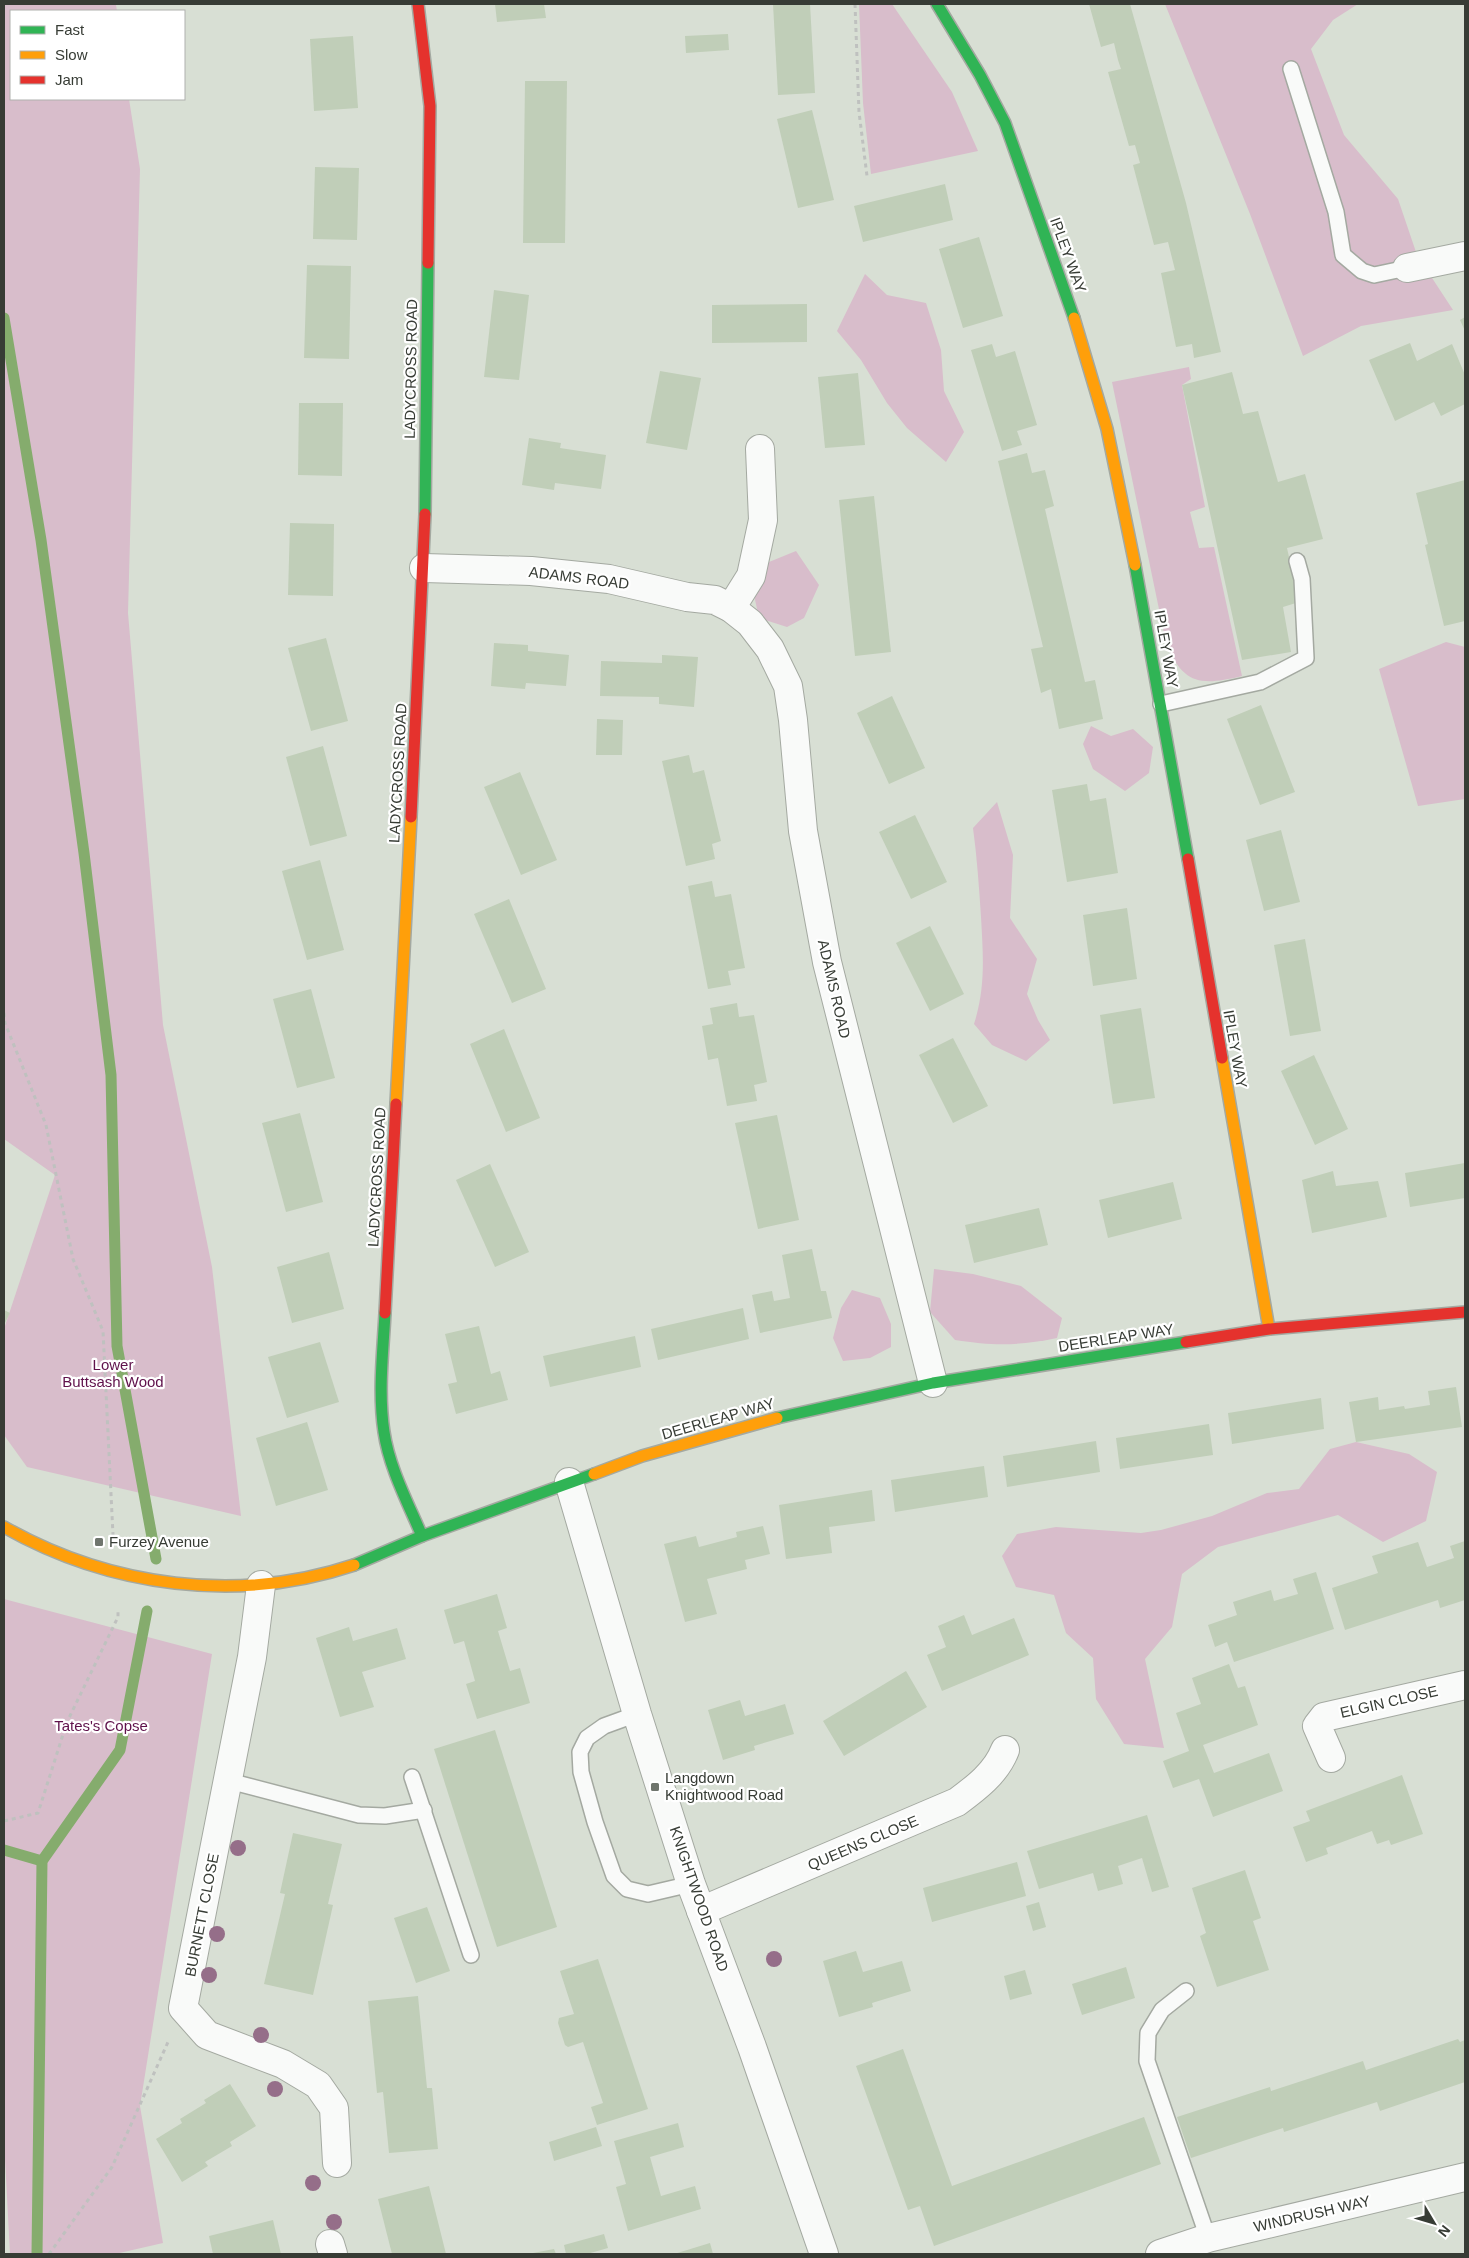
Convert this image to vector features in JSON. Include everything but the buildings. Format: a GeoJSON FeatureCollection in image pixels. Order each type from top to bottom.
{"type":"FeatureCollection","features":[{"type":"Feature","properties":{"kind":"street","name":"LADYCROSS ROAD"},"geometry":{"type":"LineString","coordinates":[[418,4],[430,106],[424,568],[381,1397],[384,1433],[394,1468],[422,1536]]}},
{"type":"Feature","properties":{"kind":"street","name":"IPLEY WAY"},"geometry":{"type":"LineString","coordinates":[[937,4],[980,75],[1005,123],[1076,324],[1107,429],[1149,634],[1268,1329]]}},
{"type":"Feature","properties":{"kind":"street"},"geometry":{"type":"LineString","coordinates":[[1407,268],[1465,256]]}},
{"type":"Feature","properties":{"kind":"street"},"geometry":{"type":"LineString","coordinates":[[730,608],[752,576],[763,520],[760,449]]}},
{"type":"Feature","properties":{"kind":"street","name":"ADAMS ROAD"},"geometry":{"type":"LineString","coordinates":[[424,568],[531,571],[609,579],[687,596],[715,600],[730,608],[750,623],[765,642],[788,686],[794,720],[803,831],[827,962],[933,1383]]}},
{"type":"Feature","properties":{"kind":"street","name":"DEERLEAP WAY"},"geometry":{"type":"LineString","coordinates":[[4,1527],[27,1540],[63,1555],[116,1573],[160,1583],[206,1587],[287,1582],[330,1573],[374,1558],[422,1536],[642,1456],[745,1426],[933,1383],[1268,1329],[1465,1312]]}},
{"type":"Feature","properties":{"kind":"street","name":"KNIGHTWOOD ROAD"},"geometry":{"type":"LineString","coordinates":[[569,1482],[637,1714],[691,1884],[752,2048],[824,2254]]}},
{"type":"Feature","properties":{"kind":"street","name":"BURNETT CLOSE"},"geometry":{"type":"LineString","coordinates":[[183,2008],[252,1658],[261,1585]]}},
{"type":"Feature","properties":{"kind":"street","name":"ELGIN CLOSE"},"geometry":{"type":"LineString","coordinates":[[1332,1758],[1317,1726],[1324,1717],[1465,1685]]}},
{"type":"Feature","properties":{"kind":"street","name":"QUEENS CLOSE"},"geometry":{"type":"LineString","coordinates":[[701,1911],[957,1802],[988,1776],[1001,1760],[1005,1750]]}},
{"type":"Feature","properties":{"kind":"street"},"geometry":{"type":"LineString","coordinates":[[183,2008],[207,2036],[282,2064],[318,2085],[334,2108],[337,2163]]}},
{"type":"Feature","properties":{"kind":"street","name":"WINDRUSH WAY"},"geometry":{"type":"LineString","coordinates":[[1160,2254],[1208,2238],[1465,2177]]}},
{"type":"Feature","properties":{"kind":"lane"},"geometry":{"type":"LineString","coordinates":[[1290,69],[1336,212],[1344,255],[1362,271],[1374,275],[1407,268]]}},
{"type":"Feature","properties":{"kind":"lane"},"geometry":{"type":"LineString","coordinates":[[1161,704],[1260,682],[1306,658],[1302,579],[1297,561]]}},
{"type":"Feature","properties":{"kind":"lane"},"geometry":{"type":"LineString","coordinates":[[637,1714],[604,1726],[587,1738],[580,1752],[580,1772],[614,1876],[627,1889],[648,1894],[691,1884]]}},
{"type":"Feature","properties":{"kind":"lane"},"geometry":{"type":"LineString","coordinates":[[412,1777],[471,1955]]}},
{"type":"Feature","properties":{"kind":"lane"},"geometry":{"type":"LineString","coordinates":[[229,1781],[359,1815],[384,1816],[424,1810]]}},
{"type":"Feature","properties":{"kind":"lane"},"geometry":{"type":"LineString","coordinates":[[1186,1991],[1162,2010],[1148,2033],[1147,2062],[1208,2238]]}},
{"type":"Feature","properties":{"kind":"path"},"geometry":{"type":"LineString","coordinates":[[855,4],[859,112],[867,176]]}},
{"type":"Feature","properties":{"kind":"path"},"geometry":{"type":"LineString","coordinates":[[4,1013],[5,1022],[46,1125],[72,1259],[103,1331],[118,1617],[67,1722],[38,1813],[4,1821]]}},
{"type":"Feature","properties":{"kind":"path"},"geometry":{"type":"LineString","coordinates":[[49,2254],[112,2167],[183,2008]]}},
{"type":"Feature","properties":{"kind":"green space","name":"Lower Buttsash Wood"},"geometry":{"type":"Polygon","coordinates":[[[4,4],[116,5],[117,10],[10,10],[10,100],[129,100],[140,169],[128,613],[163,1025],[212,1267],[241,1516],[27,1467],[4,1435],[4,1329],[55,1175],[4,1139],[4,4]]]}},
{"type":"Feature","properties":{"kind":"green space"},"geometry":{"type":"Polygon","coordinates":[[[859,4],[892,4],[952,92],[978,151],[871,174],[863,103],[859,4]]]}},
{"type":"Feature","properties":{"kind":"green space"},"geometry":{"type":"Polygon","coordinates":[[[1165,4],[1358,4],[1333,20],[1311,49],[1344,135],[1398,199],[1417,255],[1453,310],[1361,326],[1303,356],[1250,214],[1165,4]]]}},
{"type":"Feature","properties":{"kind":"green space"},"geometry":{"type":"Polygon","coordinates":[[[865,274],[887,295],[926,303],[941,350],[944,391],[964,432],[946,462],[907,428],[887,403],[861,360],[837,331],[865,274]]]}},
{"type":"Feature","properties":{"kind":"green space"},"geometry":{"type":"Polygon","coordinates":[[[1189,367],[1191,379],[1182,385],[1205,507],[1190,512],[1199,548],[1214,547],[1242,676],[1215,681],[1204,681],[1187,675],[1172,657],[1166,643],[1112,382],[1189,367]]]}},
{"type":"Feature","properties":{"kind":"green space"},"geometry":{"type":"Polygon","coordinates":[[[796,551],[819,585],[804,618],[787,627],[759,618],[754,595],[769,562],[796,551]]]}},
{"type":"Feature","properties":{"kind":"green space"},"geometry":{"type":"Polygon","coordinates":[[[1446,642],[1465,647],[1465,799],[1418,806],[1379,669],[1446,642]]]}},
{"type":"Feature","properties":{"kind":"green space"},"geometry":{"type":"Polygon","coordinates":[[[1091,726],[1111,736],[1133,729],[1153,747],[1149,773],[1125,791],[1093,769],[1083,744],[1091,726]]]}},
{"type":"Feature","properties":{"kind":"green space"},"geometry":{"type":"Polygon","coordinates":[[[997,802],[1013,855],[1010,918],[1037,959],[1027,994],[1038,1020],[1050,1040],[1026,1061],[992,1045],[974,1024],[982,984],[983,957],[979,883],[973,828],[997,802]]]}},
{"type":"Feature","properties":{"kind":"green space"},"geometry":{"type":"Polygon","coordinates":[[[934,1269],[973,1274],[1021,1286],[1062,1318],[1057,1338],[1030,1343],[1006,1344],[955,1340],[930,1312],[934,1269]]]}},
{"type":"Feature","properties":{"kind":"green space"},"geometry":{"type":"Polygon","coordinates":[[[852,1290],[880,1298],[891,1324],[891,1347],[870,1358],[843,1361],[833,1338],[841,1308],[852,1290]]]}},
{"type":"Feature","properties":{"kind":"green space"},"geometry":{"type":"Polygon","coordinates":[[[1356,1442],[1409,1454],[1437,1472],[1426,1521],[1383,1542],[1338,1515],[1218,1547],[1182,1574],[1172,1627],[1145,1659],[1164,1748],[1124,1744],[1096,1699],[1093,1658],[1066,1633],[1054,1595],[1016,1587],[1002,1556],[1017,1534],[1056,1527],[1141,1533],[1161,1530],[1212,1516],[1267,1493],[1299,1489],[1330,1449],[1356,1442]]]}},
{"type":"Feature","properties":{"kind":"green space","name":"Tates's Copse"},"geometry":{"type":"Polygon","coordinates":[[[4,1599],[212,1654],[140,2106],[163,2243],[115,2254],[10,2254],[4,2140],[4,1599]]]}},
{"type":"Feature","properties":{"kind":"waterway"},"geometry":{"type":"LineString","coordinates":[[4,318],[41,540],[84,853],[111,1075],[117,1346],[156,1559]]}},
{"type":"Feature","properties":{"kind":"waterway"},"geometry":{"type":"LineString","coordinates":[[37,2254],[42,1861],[120,1750],[147,1611]]}},
{"type":"Feature","properties":{"kind":"waterway"},"geometry":{"type":"LineString","coordinates":[[4,1850],[42,1861]]}},
{"type":"Feature","properties":{"kind":"traffic: fast"},"geometry":{"type":"LineString","coordinates":[[937,4],[980,75],[1005,123],[1074,318]]}},
{"type":"Feature","properties":{"kind":"traffic: fast"},"geometry":{"type":"LineString","coordinates":[[425,514],[428,263]]}},
{"type":"Feature","properties":{"kind":"traffic: fast"},"geometry":{"type":"LineString","coordinates":[[1135,565],[1188,859]]}},
{"type":"Feature","properties":{"kind":"traffic: fast"},"geometry":{"type":"LineString","coordinates":[[385,1313],[381,1387],[382,1417],[386,1445],[405,1498],[422,1536]]}},
{"type":"Feature","properties":{"kind":"traffic: fast"},"geometry":{"type":"LineString","coordinates":[[777,1418],[933,1383],[1186,1342]]}},
{"type":"Feature","properties":{"kind":"traffic: fast"},"geometry":{"type":"LineString","coordinates":[[354,1565],[422,1536],[594,1474]]}},
{"type":"Feature","properties":{"kind":"traffic: slow"},"geometry":{"type":"LineString","coordinates":[[1074,318],[1107,429],[1135,565]]}},
{"type":"Feature","properties":{"kind":"traffic: slow"},"geometry":{"type":"LineString","coordinates":[[396,1104],[411,817]]}},
{"type":"Feature","properties":{"kind":"traffic: slow"},"geometry":{"type":"LineString","coordinates":[[1222,1058],[1269,1329]]}},
{"type":"Feature","properties":{"kind":"traffic: slow"},"geometry":{"type":"LineString","coordinates":[[594,1474],[642,1456],[777,1418]]}},
{"type":"Feature","properties":{"kind":"traffic: slow"},"geometry":{"type":"LineString","coordinates":[[4,1527],[45,1547],[87,1564],[131,1576],[175,1583],[220,1586],[265,1584],[310,1577],[354,1565]]}},
{"type":"Feature","properties":{"kind":"traffic: jam"},"geometry":{"type":"LineString","coordinates":[[418,4],[430,106],[428,263]]}},
{"type":"Feature","properties":{"kind":"traffic: jam"},"geometry":{"type":"LineString","coordinates":[[411,817],[425,514]]}},
{"type":"Feature","properties":{"kind":"traffic: jam"},"geometry":{"type":"LineString","coordinates":[[1188,859],[1222,1058]]}},
{"type":"Feature","properties":{"kind":"traffic: jam"},"geometry":{"type":"LineString","coordinates":[[385,1313],[396,1104]]}},
{"type":"Feature","properties":{"kind":"traffic: jam"},"geometry":{"type":"LineString","coordinates":[[1186,1342],[1269,1329],[1465,1312]]}},
{"type":"Feature","properties":{"kind":"place","name":"Furzey Avenue"},"geometry":{"type":"Point","coordinates":[99,1542]}},
{"type":"Feature","properties":{"kind":"place","name":"Langdown Knightwood Road"},"geometry":{"type":"Point","coordinates":[655,1787]}}]}
